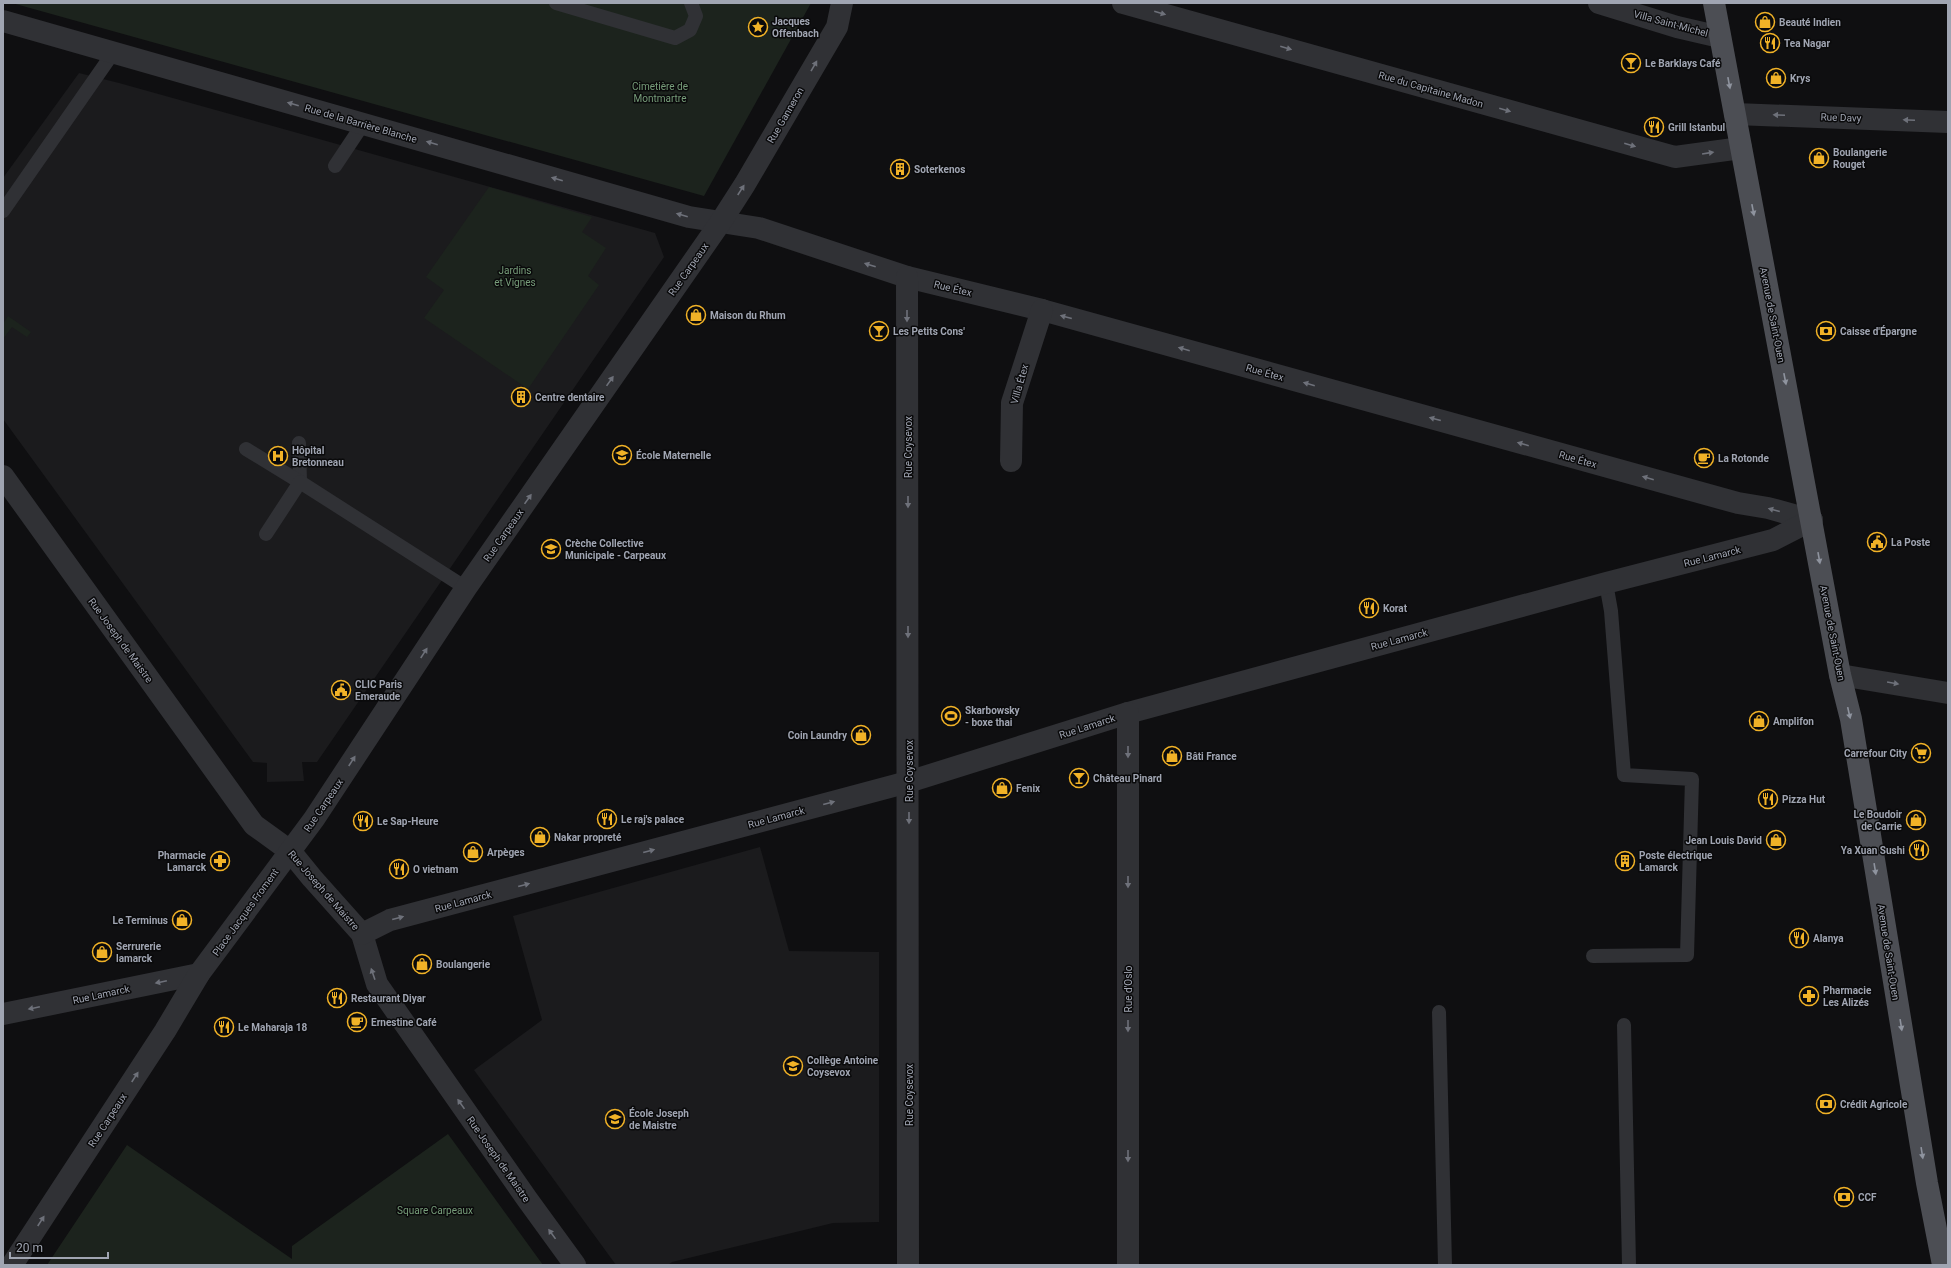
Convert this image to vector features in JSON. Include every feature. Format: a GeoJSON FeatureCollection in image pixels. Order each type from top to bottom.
{"type":"FeatureCollection","features":[{"type":"Feature","properties":{"kind":"main road","name":"Avenue de Saint-Ouen"},"geometry":{"type":"LineString","coordinates":[[1714,3],[1840,675],[1851,719],[1927,1183],[1943,1265]]}},
{"type":"Feature","properties":{"kind":"street","name":"Rue Ganneron"},"geometry":{"type":"LineString","coordinates":[[720,223],[837,27],[842,3]]}},
{"type":"Feature","properties":{"kind":"street","name":"Rue du Capitaine Madon"},"geometry":{"type":"LineString","coordinates":[[1123,3],[1675,157],[1741,148]]}},
{"type":"Feature","properties":{"kind":"street","name":"Villa Saint-Michel"},"geometry":{"type":"LineString","coordinates":[[1599,3],[1677,27],[1720,37]]}},
{"type":"Feature","properties":{"kind":"street","name":"Rue de la Barrière Blanche"},"geometry":{"type":"LineString","coordinates":[[3,21],[689,217],[720,223]]}},
{"type":"Feature","properties":{"kind":"street","name":"Rue Davy"},"geometry":{"type":"LineString","coordinates":[[1735,114],[1948,122]]}},
{"type":"Feature","properties":{"kind":"street","name":"Rue Étex"},"geometry":{"type":"LineString","coordinates":[[720,223],[758,228],[907,277],[1042,310],[1738,503],[1768,508],[1812,520]]}},
{"type":"Feature","properties":{"kind":"street","name":"Rue Carpeaux"},"geometry":{"type":"LineString","coordinates":[[290,850],[314,819],[466,588],[720,223]]}},
{"type":"Feature","properties":{"kind":"street","name":"Rue Coysevox"},"geometry":{"type":"LineString","coordinates":[[907,277],[908,1265]]}},
{"type":"Feature","properties":{"kind":"street","name":"Villa Étex"},"geometry":{"type":"LineString","coordinates":[[1011,461],[1012,404],[1042,310]]}},
{"type":"Feature","properties":{"kind":"street","name":"Rue Joseph de Maistre"},"geometry":{"type":"LineString","coordinates":[[3,476],[254,825],[290,850],[312,878],[362,934],[377,984],[575,1265]]}},
{"type":"Feature","properties":{"kind":"street","name":"Rue Lamarck"},"geometry":{"type":"LineString","coordinates":[[362,934],[390,920],[908,782],[1128,713],[1606,583],[1773,540],[1812,520]]}},
{"type":"Feature","properties":{"kind":"street"},"geometry":{"type":"LineString","coordinates":[[1840,675],[1948,693]]}},
{"type":"Feature","properties":{"kind":"street","name":"Rue d'Oslo"},"geometry":{"type":"LineString","coordinates":[[1128,713],[1128,1265]]}},
{"type":"Feature","properties":{"kind":"street","name":"Place Jacques Froment"},"geometry":{"type":"LineString","coordinates":[[199,974],[290,850]]}},
{"type":"Feature","properties":{"kind":"street","name":"Rue Carpeaux"},"geometry":{"type":"LineString","coordinates":[[12,1265],[165,1031],[199,974]]}},
{"type":"Feature","properties":{"kind":"street","name":"Rue Lamarck"},"geometry":{"type":"LineString","coordinates":[[3,1014],[199,974]]}},
{"type":"Feature","properties":{"kind":"lane"},"geometry":{"type":"LineString","coordinates":[[556,3],[675,38],[690,30],[696,16],[691,3]]}},
{"type":"Feature","properties":{"kind":"lane"},"geometry":{"type":"LineString","coordinates":[[3,211],[114,53]]}},
{"type":"Feature","properties":{"kind":"lane"},"geometry":{"type":"LineString","coordinates":[[335,166],[363,124]]}},
{"type":"Feature","properties":{"kind":"lane"},"geometry":{"type":"LineString","coordinates":[[266,534],[300,482],[299,443]]}},
{"type":"Feature","properties":{"kind":"lane"},"geometry":{"type":"LineString","coordinates":[[246,449],[466,588]]}},
{"type":"Feature","properties":{"kind":"lane"},"geometry":{"type":"LineString","coordinates":[[1593,956],[1687,956],[1692,779],[1624,775],[1611,611],[1606,583]]}},
{"type":"Feature","properties":{"kind":"lane"},"geometry":{"type":"LineString","coordinates":[[1440,1012],[1445,1265]]}},
{"type":"Feature","properties":{"kind":"lane"},"geometry":{"type":"LineString","coordinates":[[1624,1025],[1629,1265]]}},
{"type":"Feature","properties":{"kind":"shaded area","name":"Hôpital Bretonneau"},"geometry":{"type":"Polygon","coordinates":[[[79,73],[655,233],[664,257],[317,762],[302,762],[304,781],[267,782],[267,763],[253,762],[3,419],[3,178],[79,73]]]}},
{"type":"Feature","properties":{"kind":"shaded area","name":"Collège Antoine Coysevox"},"geometry":{"type":"Polygon","coordinates":[[[760,847],[789,951],[879,952],[879,1222],[833,1223],[672,1262],[668,1265],[616,1265],[474,1070],[542,1020],[513,916],[760,847]]]}},
{"type":"Feature","properties":{"kind":"green space","name":"Cimetière de Montmartre"},"geometry":{"type":"Polygon","coordinates":[[[12,3],[811,3],[704,196],[12,3]]]}},
{"type":"Feature","properties":{"kind":"green space","name":"Jardins et Vignes"},"geometry":{"type":"Polygon","coordinates":[[[489,187],[592,217],[582,232],[606,248],[588,276],[599,285],[528,389],[424,318],[444,290],[426,277],[489,187]]]}},
{"type":"Feature","properties":{"kind":"green space"},"geometry":{"type":"Polygon","coordinates":[[[8,316],[31,332],[27,337],[12,327],[3,339],[3,324],[8,316]]]}},
{"type":"Feature","properties":{"kind":"green space","name":"Square Carpeaux"},"geometry":{"type":"Polygon","coordinates":[[[448,1134],[543,1265],[47,1265],[127,1145],[292,1259],[292,1246],[448,1134]]]}},
{"type":"Feature","properties":{"kind":"place","name":"Beauté Indien"},"geometry":{"type":"Point","coordinates":[1765,22]}},
{"type":"Feature","properties":{"kind":"place","name":"Jacques Offenbach"},"geometry":{"type":"Point","coordinates":[758,27]}},
{"type":"Feature","properties":{"kind":"place","name":"Tea Nagar"},"geometry":{"type":"Point","coordinates":[1770,43]}},
{"type":"Feature","properties":{"kind":"place","name":"Le Barklays Café"},"geometry":{"type":"Point","coordinates":[1631,63]}},
{"type":"Feature","properties":{"kind":"place","name":"Krys"},"geometry":{"type":"Point","coordinates":[1776,78]}},
{"type":"Feature","properties":{"kind":"place","name":"Grill Istanbul"},"geometry":{"type":"Point","coordinates":[1654,127]}},
{"type":"Feature","properties":{"kind":"place","name":"Boulangerie Rouget"},"geometry":{"type":"Point","coordinates":[1819,158]}},
{"type":"Feature","properties":{"kind":"place","name":"Soterkenos"},"geometry":{"type":"Point","coordinates":[900,169]}},
{"type":"Feature","properties":{"kind":"place","name":"Maison du Rhum"},"geometry":{"type":"Point","coordinates":[696,315]}},
{"type":"Feature","properties":{"kind":"place","name":"Les Petits Cons'"},"geometry":{"type":"Point","coordinates":[879,331]}},
{"type":"Feature","properties":{"kind":"place","name":"Caisse d'Épargne"},"geometry":{"type":"Point","coordinates":[1826,331]}},
{"type":"Feature","properties":{"kind":"place","name":"Centre dentaire"},"geometry":{"type":"Point","coordinates":[521,397]}},
{"type":"Feature","properties":{"kind":"place","name":"École Maternelle"},"geometry":{"type":"Point","coordinates":[622,455]}},
{"type":"Feature","properties":{"kind":"place","name":"Hôpital Bretonneau"},"geometry":{"type":"Point","coordinates":[278,456]}},
{"type":"Feature","properties":{"kind":"place","name":"La Rotonde"},"geometry":{"type":"Point","coordinates":[1704,458]}},
{"type":"Feature","properties":{"kind":"place","name":"La Poste"},"geometry":{"type":"Point","coordinates":[1877,542]}},
{"type":"Feature","properties":{"kind":"place","name":"Crèche Collective Municipale - Carpeaux"},"geometry":{"type":"Point","coordinates":[551,549]}},
{"type":"Feature","properties":{"kind":"place","name":"Korat"},"geometry":{"type":"Point","coordinates":[1369,608]}},
{"type":"Feature","properties":{"kind":"place","name":"CLIC Paris Emeraude"},"geometry":{"type":"Point","coordinates":[341,690]}},
{"type":"Feature","properties":{"kind":"place","name":"Skarbowsky - boxe thai"},"geometry":{"type":"Point","coordinates":[951,716]}},
{"type":"Feature","properties":{"kind":"place","name":"Amplifon"},"geometry":{"type":"Point","coordinates":[1759,721]}},
{"type":"Feature","properties":{"kind":"place","name":"Coin Laundry"},"geometry":{"type":"Point","coordinates":[861,735]}},
{"type":"Feature","properties":{"kind":"place","name":"Carrefour City"},"geometry":{"type":"Point","coordinates":[1921,753]}},
{"type":"Feature","properties":{"kind":"place","name":"Bâti France"},"geometry":{"type":"Point","coordinates":[1172,756]}},
{"type":"Feature","properties":{"kind":"place","name":"Château Pinard"},"geometry":{"type":"Point","coordinates":[1079,778]}},
{"type":"Feature","properties":{"kind":"place","name":"Fenix"},"geometry":{"type":"Point","coordinates":[1002,788]}},
{"type":"Feature","properties":{"kind":"place","name":"Pizza Hut"},"geometry":{"type":"Point","coordinates":[1768,799]}},
{"type":"Feature","properties":{"kind":"place","name":"Le raj's palace"},"geometry":{"type":"Point","coordinates":[607,819]}},
{"type":"Feature","properties":{"kind":"place","name":"Le Boudoir de Carrie"},"geometry":{"type":"Point","coordinates":[1916,820]}},
{"type":"Feature","properties":{"kind":"place","name":"Le Sap-Heure"},"geometry":{"type":"Point","coordinates":[363,821]}},
{"type":"Feature","properties":{"kind":"place","name":"Nakar propreté"},"geometry":{"type":"Point","coordinates":[540,837]}},
{"type":"Feature","properties":{"kind":"place","name":"Jean Louis David"},"geometry":{"type":"Point","coordinates":[1776,840]}},
{"type":"Feature","properties":{"kind":"place","name":"Ya Xuan Sushi"},"geometry":{"type":"Point","coordinates":[1919,850]}},
{"type":"Feature","properties":{"kind":"place","name":"Arpèges"},"geometry":{"type":"Point","coordinates":[473,852]}},
{"type":"Feature","properties":{"kind":"place","name":"Pharmacie Lamarck"},"geometry":{"type":"Point","coordinates":[220,861]}},
{"type":"Feature","properties":{"kind":"place","name":"Poste électrique Lamarck"},"geometry":{"type":"Point","coordinates":[1625,861]}},
{"type":"Feature","properties":{"kind":"place","name":"O vietnam"},"geometry":{"type":"Point","coordinates":[399,869]}},
{"type":"Feature","properties":{"kind":"place","name":"Le Terminus"},"geometry":{"type":"Point","coordinates":[182,920]}},
{"type":"Feature","properties":{"kind":"place","name":"Alanya"},"geometry":{"type":"Point","coordinates":[1799,938]}},
{"type":"Feature","properties":{"kind":"place","name":"Serrurerie lamarck"},"geometry":{"type":"Point","coordinates":[102,952]}},
{"type":"Feature","properties":{"kind":"place","name":"Boulangerie"},"geometry":{"type":"Point","coordinates":[422,964]}},
{"type":"Feature","properties":{"kind":"place","name":"Pharmacie Les Alizés"},"geometry":{"type":"Point","coordinates":[1809,996]}},
{"type":"Feature","properties":{"kind":"place","name":"Restaurant Diyar"},"geometry":{"type":"Point","coordinates":[337,998]}},
{"type":"Feature","properties":{"kind":"place","name":"Ernestine Café"},"geometry":{"type":"Point","coordinates":[357,1022]}},
{"type":"Feature","properties":{"kind":"place","name":"Le Maharaja 18"},"geometry":{"type":"Point","coordinates":[224,1027]}},
{"type":"Feature","properties":{"kind":"place","name":"Collège Antoine Coysevox"},"geometry":{"type":"Point","coordinates":[793,1066]}},
{"type":"Feature","properties":{"kind":"place","name":"Crédit Agricole"},"geometry":{"type":"Point","coordinates":[1826,1104]}},
{"type":"Feature","properties":{"kind":"place","name":"École Joseph de Maistre"},"geometry":{"type":"Point","coordinates":[615,1119]}},
{"type":"Feature","properties":{"kind":"place","name":"CCF"},"geometry":{"type":"Point","coordinates":[1844,1197]}}]}
